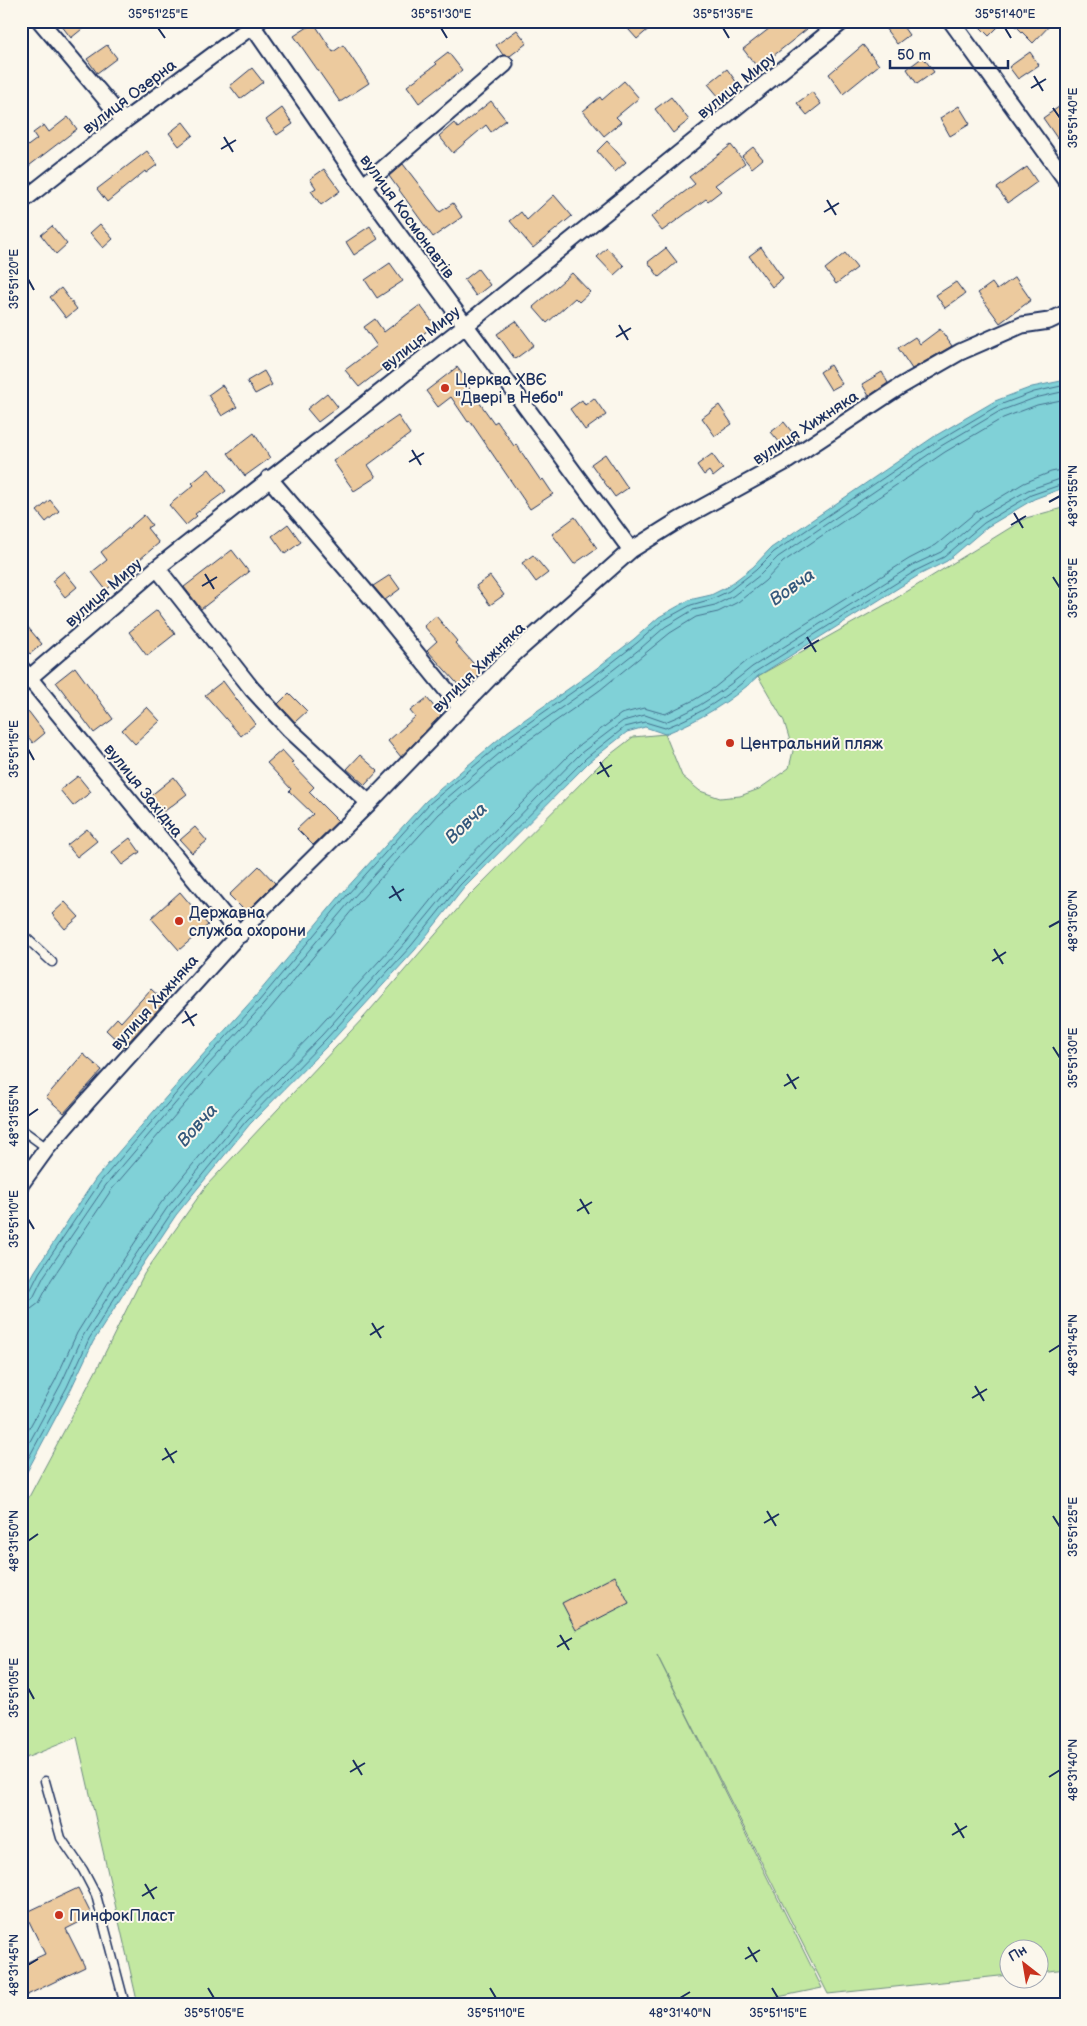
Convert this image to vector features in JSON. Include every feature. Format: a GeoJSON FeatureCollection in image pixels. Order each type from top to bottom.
{"type":"FeatureCollection","features":[{"type":"Feature","properties":{"kind":"street"},"geometry":{"type":"LineString","coordinates":[[40,21],[124,121]]}},
{"type":"Feature","properties":{"kind":"street","name":"вулиця Миру"},"geometry":{"type":"LineString","coordinates":[[24,677],[269,478],[466,325],[843,21]]}},
{"type":"Feature","properties":{"kind":"street"},"geometry":{"type":"LineString","coordinates":[[951,21],[1066,180]]}},
{"type":"Feature","properties":{"kind":"street","name":"вулиця Озерна"},"geometry":{"type":"LineString","coordinates":[[21,202],[254,23]]}},
{"type":"Feature","properties":{"kind":"street","name":"вулиця Космонавтів"},"geometry":{"type":"LineString","coordinates":[[254,23],[363,186],[632,550]]}},
{"type":"Feature","properties":{"kind":"street"},"geometry":{"type":"LineString","coordinates":[[363,186],[505,64]]}},
{"type":"Feature","properties":{"kind":"street","name":"вулиця Хижняка"},"geometry":{"type":"LineString","coordinates":[[21,1184],[47,1148],[262,909],[369,803],[504,663],[632,550],[679,520],[787,462],[899,387],[960,352],[1022,324],[1049,321],[1066,313]]}},
{"type":"Feature","properties":{"kind":"street"},"geometry":{"type":"LineString","coordinates":[[269,478],[378,606],[460,707]]}},
{"type":"Feature","properties":{"kind":"street"},"geometry":{"type":"LineString","coordinates":[[157,568],[252,689],[289,729],[369,803]]}},
{"type":"Feature","properties":{"kind":"street","name":"вулиця Західна"},"geometry":{"type":"LineString","coordinates":[[24,677],[240,935]]}},
{"type":"Feature","properties":{"kind":"lane"},"geometry":{"type":"LineString","coordinates":[[21,933],[52,962]]}},
{"type":"Feature","properties":{"kind":"lane"},"geometry":{"type":"LineString","coordinates":[[21,1129],[47,1148]]}},
{"type":"Feature","properties":{"kind":"lane"},"geometry":{"type":"LineString","coordinates":[[44,1781],[61,1838],[83,1870],[96,1895],[125,2005]]}},
{"type":"Feature","properties":{"kind":"green space"},"geometry":{"type":"Polygon","coordinates":[[[1066,507],[1066,1969],[1050,1971],[1050,1938],[1000,1938],[1000,1976],[828,1994],[657,1655],[822,1988],[739,2005],[138,2005],[77,1737],[21,1760],[21,1512],[98,1367],[144,1274],[206,1186],[364,1017],[468,897],[607,757],[633,737],[665,734],[682,776],[700,791],[720,798],[740,796],[759,789],[789,768],[793,751],[784,721],[758,676],[890,602],[1026,518],[1066,507]]]}},
{"type":"Feature","properties":{"kind":"water","name":"Вовча"},"geometry":{"type":"Polygon","coordinates":[[[1066,380],[1066,487],[1034,499],[987,527],[947,561],[919,575],[758,676],[726,702],[690,723],[665,734],[645,727],[627,732],[589,762],[464,888],[415,950],[330,1043],[250,1124],[176,1215],[93,1342],[71,1389],[21,1483],[21,1296],[35,1271],[96,1178],[255,997],[344,891],[426,801],[507,732],[588,675],[659,617],[689,600],[711,595],[727,587],[753,567],[771,548],[935,436],[995,401],[1032,387],[1066,380]]]}},
{"type":"Feature","properties":{"kind":"building"},"geometry":{"type":"Polygon","coordinates":[[[58,21],[92,21],[71,38],[58,21]]]}},
{"type":"Feature","properties":{"kind":"building"},"geometry":{"type":"Polygon","coordinates":[[[621,21],[658,21],[637,39],[621,21]]]}},
{"type":"Feature","properties":{"kind":"building"},"geometry":{"type":"Polygon","coordinates":[[[779,21],[801,21],[807,29],[758,68],[743,49],[779,21]]]}},
{"type":"Feature","properties":{"kind":"building"},"geometry":{"type":"Polygon","coordinates":[[[894,21],[899,21],[909,35],[897,44],[885,28],[894,21]]]}},
{"type":"Feature","properties":{"kind":"building"},"geometry":{"type":"Polygon","coordinates":[[[974,21],[1004,21],[989,36],[974,21]]]}},
{"type":"Feature","properties":{"kind":"building"},"geometry":{"type":"Polygon","coordinates":[[[1011,21],[1054,21],[1033,43],[1011,21]]]}},
{"type":"Feature","properties":{"kind":"building"},"geometry":{"type":"Polygon","coordinates":[[[314,23],[333,52],[343,45],[369,83],[340,102],[294,36],[314,23]]]}},
{"type":"Feature","properties":{"kind":"building"},"geometry":{"type":"Polygon","coordinates":[[[517,30],[527,43],[510,56],[503,55],[496,45],[517,30]]]}},
{"type":"Feature","properties":{"kind":"building"},"geometry":{"type":"Polygon","coordinates":[[[107,45],[117,58],[97,73],[87,59],[107,45]]]}},
{"type":"Feature","properties":{"kind":"building"},"geometry":{"type":"Polygon","coordinates":[[[863,45],[879,65],[843,94],[829,74],[863,45]]]}},
{"type":"Feature","properties":{"kind":"building"},"geometry":{"type":"Polygon","coordinates":[[[448,52],[462,70],[419,103],[407,86],[437,64],[435,62],[448,52]]]}},
{"type":"Feature","properties":{"kind":"building"},"geometry":{"type":"Polygon","coordinates":[[[1030,52],[1039,65],[1018,79],[1009,67],[1030,52]]]}},
{"type":"Feature","properties":{"kind":"building"},"geometry":{"type":"Polygon","coordinates":[[[923,57],[934,72],[917,84],[907,69],[923,57]]]}},
{"type":"Feature","properties":{"kind":"building"},"geometry":{"type":"Polygon","coordinates":[[[252,68],[263,82],[240,99],[230,86],[252,68]]]}},
{"type":"Feature","properties":{"kind":"building"},"geometry":{"type":"Polygon","coordinates":[[[727,69],[737,83],[719,97],[708,84],[727,69]]]}},
{"type":"Feature","properties":{"kind":"building"},"geometry":{"type":"Polygon","coordinates":[[[624,81],[639,98],[616,117],[621,122],[604,136],[583,111],[600,97],[602,100],[624,81]]]}},
{"type":"Feature","properties":{"kind":"building"},"geometry":{"type":"Polygon","coordinates":[[[812,92],[821,104],[807,115],[797,103],[812,92]]]}},
{"type":"Feature","properties":{"kind":"building"},"geometry":{"type":"Polygon","coordinates":[[[671,97],[689,120],[673,133],[655,109],[671,97]]]}},
{"type":"Feature","properties":{"kind":"building"},"geometry":{"type":"Polygon","coordinates":[[[491,101],[506,120],[491,132],[486,125],[453,153],[439,136],[454,123],[458,128],[491,101]]]}},
{"type":"Feature","properties":{"kind":"building"},"geometry":{"type":"Polygon","coordinates":[[[1066,102],[1066,131],[1057,138],[1043,118],[1066,102]]]}},
{"type":"Feature","properties":{"kind":"building"},"geometry":{"type":"Polygon","coordinates":[[[959,106],[970,124],[950,136],[940,118],[959,106]]]}},
{"type":"Feature","properties":{"kind":"building"},"geometry":{"type":"Polygon","coordinates":[[[282,108],[293,124],[277,135],[266,120],[282,108]]]}},
{"type":"Feature","properties":{"kind":"building"},"geometry":{"type":"Polygon","coordinates":[[[68,117],[77,129],[21,172],[21,151],[37,139],[33,133],[44,125],[49,132],[68,117]]]}},
{"type":"Feature","properties":{"kind":"building"},"geometry":{"type":"Polygon","coordinates":[[[183,122],[193,135],[179,146],[169,133],[183,122]]]}},
{"type":"Feature","properties":{"kind":"building"},"geometry":{"type":"Polygon","coordinates":[[[607,141],[626,162],[615,172],[597,151],[607,141]]]}},
{"type":"Feature","properties":{"kind":"building"},"geometry":{"type":"Polygon","coordinates":[[[731,145],[745,163],[715,185],[721,191],[708,201],[706,199],[662,231],[651,217],[695,184],[689,177],[731,145]]]}},
{"type":"Feature","properties":{"kind":"building"},"geometry":{"type":"Polygon","coordinates":[[[753,147],[763,159],[752,168],[742,156],[753,147]]]}},
{"type":"Feature","properties":{"kind":"building"},"geometry":{"type":"Polygon","coordinates":[[[147,151],[157,165],[146,173],[145,171],[107,202],[97,189],[147,151]]]}},
{"type":"Feature","properties":{"kind":"building"},"geometry":{"type":"Polygon","coordinates":[[[403,164],[440,212],[453,203],[462,217],[433,237],[389,176],[403,164]]]}},
{"type":"Feature","properties":{"kind":"building"},"geometry":{"type":"Polygon","coordinates":[[[1027,167],[1037,182],[1008,203],[997,188],[1027,167]]]}},
{"type":"Feature","properties":{"kind":"building"},"geometry":{"type":"Polygon","coordinates":[[[324,169],[340,191],[321,205],[311,191],[316,188],[310,179],[324,169]]]}},
{"type":"Feature","properties":{"kind":"building"},"geometry":{"type":"Polygon","coordinates":[[[554,195],[572,216],[533,248],[510,221],[521,212],[527,220],[554,195]]]}},
{"type":"Feature","properties":{"kind":"building"},"geometry":{"type":"Polygon","coordinates":[[[100,224],[113,239],[103,248],[90,233],[100,224]]]}},
{"type":"Feature","properties":{"kind":"building"},"geometry":{"type":"Polygon","coordinates":[[[52,226],[67,244],[56,254],[41,235],[52,226]]]}},
{"type":"Feature","properties":{"kind":"building"},"geometry":{"type":"Polygon","coordinates":[[[370,226],[378,239],[354,255],[346,242],[370,226]]]}},
{"type":"Feature","properties":{"kind":"building"},"geometry":{"type":"Polygon","coordinates":[[[761,247],[783,278],[772,287],[749,256],[761,247]]]}},
{"type":"Feature","properties":{"kind":"building"},"geometry":{"type":"Polygon","coordinates":[[[607,248],[624,266],[614,275],[597,257],[607,248]]]}},
{"type":"Feature","properties":{"kind":"building"},"geometry":{"type":"Polygon","coordinates":[[[666,248],[677,262],[659,277],[648,262],[666,248]]]}},
{"type":"Feature","properties":{"kind":"building"},"geometry":{"type":"Polygon","coordinates":[[[845,253],[857,268],[836,284],[825,269],[845,253]]]}},
{"type":"Feature","properties":{"kind":"building"},"geometry":{"type":"Polygon","coordinates":[[[390,263],[403,281],[377,298],[365,280],[390,263]]]}},
{"type":"Feature","properties":{"kind":"building"},"geometry":{"type":"Polygon","coordinates":[[[478,269],[490,285],[476,296],[464,280],[478,269]]]}},
{"type":"Feature","properties":{"kind":"building"},"geometry":{"type":"Polygon","coordinates":[[[572,273],[590,292],[579,302],[575,298],[547,323],[533,307],[572,273]]]}},
{"type":"Feature","properties":{"kind":"building"},"geometry":{"type":"Polygon","coordinates":[[[1015,277],[1031,300],[1000,323],[978,293],[992,283],[997,290],[1015,277]]]}},
{"type":"Feature","properties":{"kind":"building"},"geometry":{"type":"Polygon","coordinates":[[[956,282],[965,294],[945,308],[936,295],[956,282]]]}},
{"type":"Feature","properties":{"kind":"building"},"geometry":{"type":"Polygon","coordinates":[[[61,288],[77,309],[66,318],[50,297],[61,288]]]}},
{"type":"Feature","properties":{"kind":"building"},"geometry":{"type":"Polygon","coordinates":[[[420,305],[435,325],[399,352],[402,356],[359,387],[345,370],[377,346],[364,327],[375,319],[384,332],[420,305]]]}},
{"type":"Feature","properties":{"kind":"building"},"geometry":{"type":"Polygon","coordinates":[[[516,321],[534,345],[515,359],[497,334],[516,321]]]}},
{"type":"Feature","properties":{"kind":"building"},"geometry":{"type":"Polygon","coordinates":[[[940,329],[952,346],[912,369],[898,348],[915,337],[920,344],[940,329]]]}},
{"type":"Feature","properties":{"kind":"building"},"geometry":{"type":"Polygon","coordinates":[[[830,365],[842,384],[831,390],[820,372],[830,365]]]}},
{"type":"Feature","properties":{"kind":"building"},"geometry":{"type":"Polygon","coordinates":[[[457,367],[469,383],[467,385],[494,423],[497,421],[514,446],[516,444],[541,481],[543,479],[553,494],[530,509],[470,421],[468,422],[451,397],[438,407],[426,391],[457,367]]]}},
{"type":"Feature","properties":{"kind":"building"},"geometry":{"type":"Polygon","coordinates":[[[264,371],[272,385],[255,394],[247,381],[264,371]]]}},
{"type":"Feature","properties":{"kind":"building"},"geometry":{"type":"Polygon","coordinates":[[[882,372],[888,383],[869,396],[862,384],[882,372]]]}},
{"type":"Feature","properties":{"kind":"building"},"geometry":{"type":"Polygon","coordinates":[[[222,385],[237,407],[222,416],[208,395],[222,385]]]}},
{"type":"Feature","properties":{"kind":"building"},"geometry":{"type":"Polygon","coordinates":[[[327,393],[338,407],[318,422],[307,409],[327,393]]]}},
{"type":"Feature","properties":{"kind":"building"},"geometry":{"type":"Polygon","coordinates":[[[594,398],[606,415],[585,430],[570,409],[582,400],[585,405],[594,398]]]}},
{"type":"Feature","properties":{"kind":"building"},"geometry":{"type":"Polygon","coordinates":[[[719,405],[732,424],[715,436],[702,418],[719,405]]]}},
{"type":"Feature","properties":{"kind":"building"},"geometry":{"type":"Polygon","coordinates":[[[398,416],[410,434],[368,465],[376,477],[354,491],[333,461],[398,416]]]}},
{"type":"Feature","properties":{"kind":"building"},"geometry":{"type":"Polygon","coordinates":[[[784,422],[799,441],[786,450],[771,432],[784,422]]]}},
{"type":"Feature","properties":{"kind":"building"},"geometry":{"type":"Polygon","coordinates":[[[254,433],[270,458],[245,476],[228,453],[254,433]]]}},
{"type":"Feature","properties":{"kind":"building"},"geometry":{"type":"Polygon","coordinates":[[[605,454],[628,488],[615,497],[591,464],[605,454]]]}},
{"type":"Feature","properties":{"kind":"building"},"geometry":{"type":"Polygon","coordinates":[[[712,454],[723,469],[713,477],[709,471],[704,475],[697,465],[712,454]]]}},
{"type":"Feature","properties":{"kind":"building"},"geometry":{"type":"Polygon","coordinates":[[[209,469],[226,491],[195,514],[197,516],[186,525],[169,505],[194,485],[192,483],[209,469]]]}},
{"type":"Feature","properties":{"kind":"building"},"geometry":{"type":"Polygon","coordinates":[[[50,500],[59,511],[46,522],[37,511],[50,500]]]}},
{"type":"Feature","properties":{"kind":"building"},"geometry":{"type":"Polygon","coordinates":[[[144,515],[152,525],[147,528],[159,543],[139,560],[140,563],[106,590],[92,572],[107,560],[101,552],[144,515]]]}},
{"type":"Feature","properties":{"kind":"building"},"geometry":{"type":"Polygon","coordinates":[[[575,517],[597,548],[574,564],[552,534],[575,517]]]}},
{"type":"Feature","properties":{"kind":"building"},"geometry":{"type":"Polygon","coordinates":[[[288,524],[301,542],[285,554],[272,536],[288,524]]]}},
{"type":"Feature","properties":{"kind":"building"},"geometry":{"type":"Polygon","coordinates":[[[232,550],[249,572],[201,609],[184,587],[232,550]]]}},
{"type":"Feature","properties":{"kind":"building"},"geometry":{"type":"Polygon","coordinates":[[[533,555],[548,573],[536,582],[522,563],[533,555]]]}},
{"type":"Feature","properties":{"kind":"building"},"geometry":{"type":"Polygon","coordinates":[[[64,571],[77,587],[65,597],[52,581],[64,571]]]}},
{"type":"Feature","properties":{"kind":"building"},"geometry":{"type":"Polygon","coordinates":[[[390,575],[400,589],[385,600],[373,586],[390,575]]]}},
{"type":"Feature","properties":{"kind":"building"},"geometry":{"type":"Polygon","coordinates":[[[490,576],[504,595],[490,605],[476,586],[490,576]]]}},
{"type":"Feature","properties":{"kind":"building"},"geometry":{"type":"Polygon","coordinates":[[[157,610],[175,634],[147,656],[129,632],[157,610]]]}},
{"type":"Feature","properties":{"kind":"building"},"geometry":{"type":"Polygon","coordinates":[[[436,616],[457,641],[455,643],[482,673],[463,690],[427,650],[437,641],[424,626],[436,616]]]}},
{"type":"Feature","properties":{"kind":"building"},"geometry":{"type":"Polygon","coordinates":[[[21,619],[42,644],[30,654],[21,644],[21,619]]]}},
{"type":"Feature","properties":{"kind":"building"},"geometry":{"type":"Polygon","coordinates":[[[75,667],[113,719],[94,733],[56,682],[75,667]]]}},
{"type":"Feature","properties":{"kind":"building"},"geometry":{"type":"Polygon","coordinates":[[[223,681],[255,724],[241,736],[205,695],[223,681]]]}},
{"type":"Feature","properties":{"kind":"building"},"geometry":{"type":"Polygon","coordinates":[[[289,693],[307,711],[295,722],[278,704],[289,693]]]}},
{"type":"Feature","properties":{"kind":"building"},"geometry":{"type":"Polygon","coordinates":[[[427,698],[441,715],[401,757],[388,741],[415,717],[410,711],[427,698]]]}},
{"type":"Feature","properties":{"kind":"building"},"geometry":{"type":"Polygon","coordinates":[[[147,707],[160,721],[135,744],[122,730],[147,707]]]}},
{"type":"Feature","properties":{"kind":"building"},"geometry":{"type":"Polygon","coordinates":[[[29,712],[45,733],[33,743],[21,728],[21,718],[29,712]]]}},
{"type":"Feature","properties":{"kind":"building"},"geometry":{"type":"Polygon","coordinates":[[[282,750],[293,762],[291,763],[314,787],[309,792],[338,821],[313,845],[297,829],[313,814],[289,791],[291,789],[267,763],[282,750]]]}},
{"type":"Feature","properties":{"kind":"building"},"geometry":{"type":"Polygon","coordinates":[[[360,755],[378,771],[365,785],[347,769],[360,755]]]}},
{"type":"Feature","properties":{"kind":"building"},"geometry":{"type":"Polygon","coordinates":[[[78,776],[91,792],[73,806],[60,790],[78,776]]]}},
{"type":"Feature","properties":{"kind":"building"},"geometry":{"type":"Polygon","coordinates":[[[174,777],[187,794],[161,814],[149,797],[174,777]]]}},
{"type":"Feature","properties":{"kind":"building"},"geometry":{"type":"Polygon","coordinates":[[[195,827],[207,841],[192,853],[180,840],[195,827]]]}},
{"type":"Feature","properties":{"kind":"building"},"geometry":{"type":"Polygon","coordinates":[[[87,829],[97,841],[77,857],[67,845],[87,829]]]}},
{"type":"Feature","properties":{"kind":"building"},"geometry":{"type":"Polygon","coordinates":[[[130,838],[140,852],[122,865],[112,852],[130,838]]]}},
{"type":"Feature","properties":{"kind":"building"},"geometry":{"type":"Polygon","coordinates":[[[259,866],[275,883],[246,912],[229,895],[259,866]]]}},
{"type":"Feature","properties":{"kind":"building","name":"Державна служба охорони"},"geometry":{"type":"Polygon","coordinates":[[[180,892],[208,925],[179,950],[151,918],[180,892]]]}},
{"type":"Feature","properties":{"kind":"building"},"geometry":{"type":"Polygon","coordinates":[[[65,902],[79,917],[65,929],[52,914],[65,902]]]}},
{"type":"Feature","properties":{"kind":"building"},"geometry":{"type":"Polygon","coordinates":[[[151,989],[165,1002],[124,1047],[106,1030],[117,1018],[121,1022],[151,989]]]}},
{"type":"Feature","properties":{"kind":"building"},"geometry":{"type":"Polygon","coordinates":[[[83,1054],[102,1070],[64,1113],[46,1097],[83,1054]]]}},
{"type":"Feature","properties":{"kind":"building"},"geometry":{"type":"Polygon","coordinates":[[[615,1576],[629,1603],[576,1630],[562,1603],[615,1576]]]}},
{"type":"Feature","properties":{"kind":"building"},"geometry":{"type":"Polygon","coordinates":[[[78,1888],[92,1916],[66,1929],[85,1967],[21,1998],[21,1965],[45,1954],[25,1913],[78,1888]]]}},
{"type":"Feature","properties":{"kind":"place","name":"Церква ХВЄ \"Двері в Небо\""},"geometry":{"type":"Point","coordinates":[445,388]}},
{"type":"Feature","properties":{"kind":"place","name":"Центральний пляж"},"geometry":{"type":"Point","coordinates":[730,743]}},
{"type":"Feature","properties":{"kind":"place","name":"Державна служба охорони"},"geometry":{"type":"Point","coordinates":[179,921]}},
{"type":"Feature","properties":{"kind":"place","name":"ПинфокПласт"},"geometry":{"type":"Point","coordinates":[59,1915]}}]}
